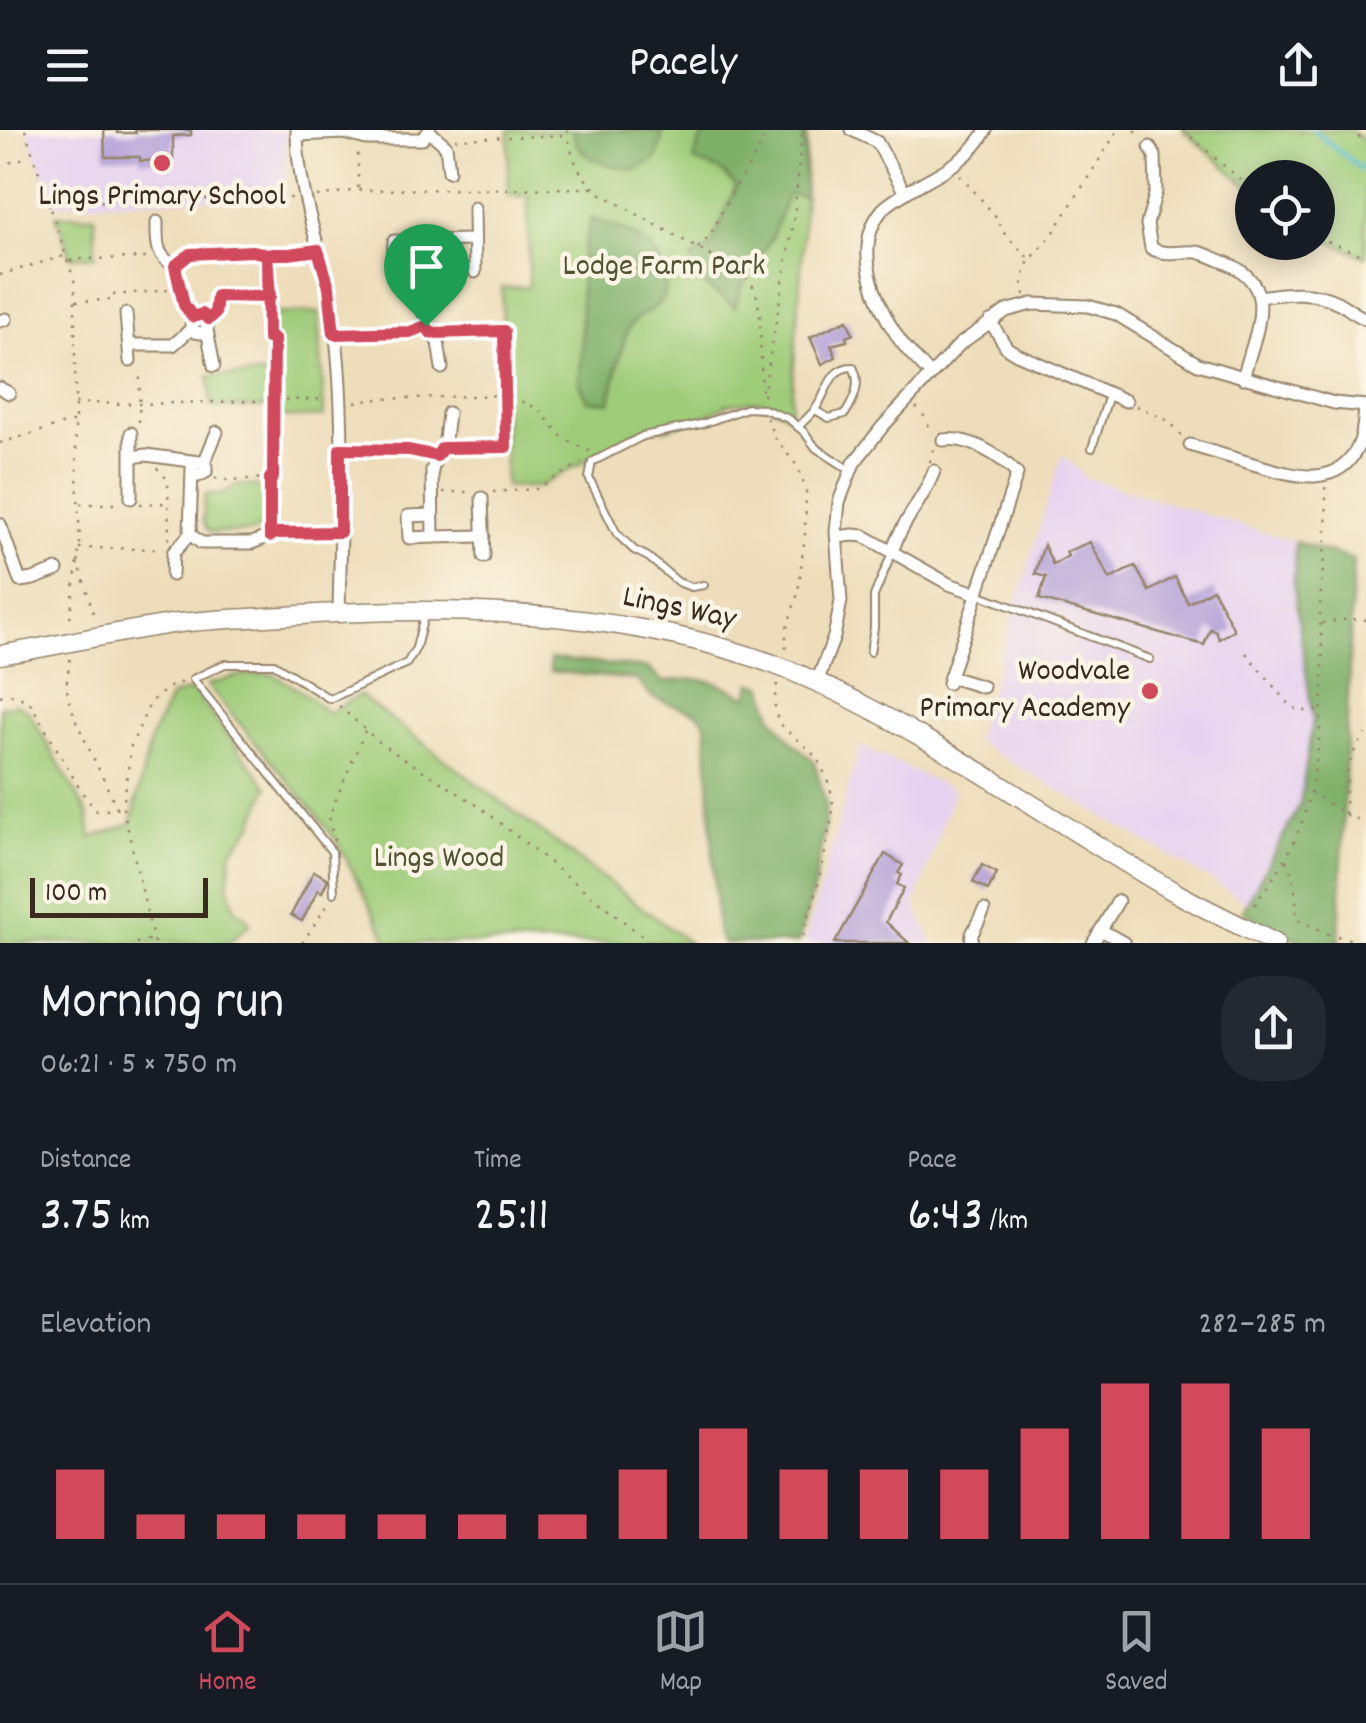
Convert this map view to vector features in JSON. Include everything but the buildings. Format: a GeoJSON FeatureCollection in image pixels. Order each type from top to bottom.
{"type":"FeatureCollection","features":[{"type":"Feature","properties":{"kind":"street"},"geometry":{"type":"LineString","coordinates":[[852,130],[877,142],[905,193]]}},
{"type":"Feature","properties":{"kind":"street"},"geometry":{"type":"LineString","coordinates":[[930,374],[900,341],[876,298],[868,257],[871,229],[883,209],[953,167],[977,147],[986,130]]}},
{"type":"Feature","properties":{"kind":"street"},"geometry":{"type":"LineString","coordinates":[[338,612],[340,398],[329,287],[305,198],[297,132],[344,133],[366,140],[422,138],[433,134],[446,146],[450,171]]}},
{"type":"Feature","properties":{"kind":"street"},"geometry":{"type":"LineString","coordinates":[[1150,147],[1155,156],[1156,191],[1146,224],[1151,248],[1162,254],[1198,252],[1235,265],[1256,284],[1261,312],[1243,378]]}},
{"type":"Feature","properties":{"kind":"street"},"geometry":{"type":"LineString","coordinates":[[474,208],[474,272]]}},
{"type":"Feature","properties":{"kind":"street"},"geometry":{"type":"LineString","coordinates":[[157,222],[158,246],[198,333],[208,324]]}},
{"type":"Feature","properties":{"kind":"street"},"geometry":{"type":"LineString","coordinates":[[394,227],[393,265],[422,266]]}},
{"type":"Feature","properties":{"kind":"street"},"geometry":{"type":"LineString","coordinates":[[394,242],[474,240]]}},
{"type":"Feature","properties":{"kind":"street"},"geometry":{"type":"LineString","coordinates":[[422,241],[423,307],[429,329],[438,342],[442,368]]}},
{"type":"Feature","properties":{"kind":"street"},"geometry":{"type":"LineString","coordinates":[[169,263],[190,254],[289,254],[318,250]]}},
{"type":"Feature","properties":{"kind":"street"},"geometry":{"type":"LineString","coordinates":[[1260,297],[1282,292],[1312,293],[1337,302],[1366,320]]}},
{"type":"Feature","properties":{"kind":"street"},"geometry":{"type":"LineString","coordinates":[[817,682],[842,601],[837,537],[839,502],[851,470],[930,374],[990,321],[1006,311],[1029,306],[1088,306],[1116,314],[1198,364],[1334,402],[1366,406],[1358,448],[1347,463],[1324,476],[1297,477],[1190,445]]}},
{"type":"Feature","properties":{"kind":"street"},"geometry":{"type":"LineString","coordinates":[[126,314],[130,361]]}},
{"type":"Feature","properties":{"kind":"street"},"geometry":{"type":"LineString","coordinates":[[990,321],[1007,348],[1017,354],[1126,401]]}},
{"type":"Feature","properties":{"kind":"street"},"geometry":{"type":"LineString","coordinates":[[129,345],[173,345],[192,322]]}},
{"type":"Feature","properties":{"kind":"street"},"geometry":{"type":"LineString","coordinates":[[208,324],[214,366]]}},
{"type":"Feature","properties":{"kind":"street"},"geometry":{"type":"LineString","coordinates":[[334,334],[429,329]]}},
{"type":"Feature","properties":{"kind":"street"},"geometry":{"type":"LineString","coordinates":[[433,537],[432,470],[447,431],[448,413]]}},
{"type":"Feature","properties":{"kind":"street"},"geometry":{"type":"LineString","coordinates":[[172,575],[173,554],[190,534],[200,468],[217,432]]}},
{"type":"Feature","properties":{"kind":"street"},"geometry":{"type":"LineString","coordinates":[[131,434],[131,498]]}},
{"type":"Feature","properties":{"kind":"street"},"geometry":{"type":"LineString","coordinates":[[938,443],[952,439],[994,454],[1017,474],[949,680],[983,687]]}},
{"type":"Feature","properties":{"kind":"street"},"geometry":{"type":"LineString","coordinates":[[340,449],[440,452]]}},
{"type":"Feature","properties":{"kind":"street"},"geometry":{"type":"LineString","coordinates":[[132,457],[146,455],[200,468]]}},
{"type":"Feature","properties":{"kind":"street"},"geometry":{"type":"LineString","coordinates":[[892,554],[934,471]]}},
{"type":"Feature","properties":{"kind":"street"},"geometry":{"type":"LineString","coordinates":[[482,498],[484,557]]}},
{"type":"Feature","properties":{"kind":"street"},"geometry":{"type":"LineString","coordinates":[[432,515],[408,516],[409,538],[484,536]]}},
{"type":"Feature","properties":{"kind":"street"},"geometry":{"type":"LineString","coordinates":[[0,524],[20,580],[56,570]]}},
{"type":"Feature","properties":{"kind":"street"},"geometry":{"type":"LineString","coordinates":[[190,534],[201,543],[252,544],[277,533],[340,532]]}},
{"type":"Feature","properties":{"kind":"street"},"geometry":{"type":"LineString","coordinates":[[837,537],[864,536],[949,584],[978,594]]}},
{"type":"Feature","properties":{"kind":"street","name":"Lings Way"},"geometry":{"type":"LineString","coordinates":[[0,655],[181,623],[338,612],[426,610],[560,618],[684,638],[760,660],[872,708],[940,745],[1179,894],[1275,943]]}},
{"type":"Feature","properties":{"kind":"street"},"geometry":{"type":"LineString","coordinates":[[1093,943],[1118,901]]}},
{"type":"Feature","properties":{"kind":"street"},"geometry":{"type":"LineString","coordinates":[[971,943],[984,910]]}},
{"type":"Feature","properties":{"kind":"street"},"geometry":{"type":"LineString","coordinates":[[1101,930],[1124,943]]}},
{"type":"Feature","properties":{"kind":"lane"},"geometry":{"type":"LineString","coordinates":[[798,427],[815,410],[834,373],[846,366],[853,367],[857,374],[856,390],[845,414],[828,418],[815,410]]}},
{"type":"Feature","properties":{"kind":"lane"},"geometry":{"type":"LineString","coordinates":[[1092,448],[1109,394]]}},
{"type":"Feature","properties":{"kind":"lane"},"geometry":{"type":"LineString","coordinates":[[704,584],[691,587],[678,582],[617,534],[589,478],[592,462],[643,436],[702,424],[748,408],[764,408],[788,418],[816,448],[851,470]]}},
{"type":"Feature","properties":{"kind":"lane"},"geometry":{"type":"LineString","coordinates":[[870,652],[874,596],[892,554]]}},
{"type":"Feature","properties":{"kind":"lane"},"geometry":{"type":"LineString","coordinates":[[978,594],[1150,659]]}},
{"type":"Feature","properties":{"kind":"lane"},"geometry":{"type":"LineString","coordinates":[[334,893],[332,852],[193,680],[226,664],[274,664],[330,698],[407,663],[416,648],[426,610]]}},
{"type":"Feature","properties":{"kind":"path"},"geometry":{"type":"LineString","coordinates":[[25,130],[75,283],[79,548],[69,626]]}},
{"type":"Feature","properties":{"kind":"path"},"geometry":{"type":"LineString","coordinates":[[698,248],[714,229],[768,130]]}},
{"type":"Feature","properties":{"kind":"path"},"geometry":{"type":"LineString","coordinates":[[433,134],[567,132],[570,154],[583,178],[595,188],[751,282],[760,316],[762,404],[794,218],[802,130]]}},
{"type":"Feature","properties":{"kind":"path"},"geometry":{"type":"LineString","coordinates":[[1029,306],[1022,281],[1030,260],[1054,232],[1118,130]]}},
{"type":"Feature","properties":{"kind":"path"},"geometry":{"type":"LineString","coordinates":[[1183,130],[1235,175]]}},
{"type":"Feature","properties":{"kind":"path"},"geometry":{"type":"LineString","coordinates":[[1350,130],[1366,142]]}},
{"type":"Feature","properties":{"kind":"path"},"geometry":{"type":"LineString","coordinates":[[354,136],[358,148],[358,190]]}},
{"type":"Feature","properties":{"kind":"path"},"geometry":{"type":"LineString","coordinates":[[0,166],[32,156]]}},
{"type":"Feature","properties":{"kind":"path"},"geometry":{"type":"LineString","coordinates":[[953,167],[998,220],[1001,230],[1030,260]]}},
{"type":"Feature","properties":{"kind":"path"},"geometry":{"type":"LineString","coordinates":[[48,205],[305,198],[358,190],[595,188]]}},
{"type":"Feature","properties":{"kind":"path"},"geometry":{"type":"LineString","coordinates":[[1335,244],[1366,257]]}},
{"type":"Feature","properties":{"kind":"path"},"geometry":{"type":"LineString","coordinates":[[200,468],[224,480],[273,478],[274,339],[268,338],[267,254]]}},
{"type":"Feature","properties":{"kind":"path"},"geometry":{"type":"LineString","coordinates":[[2,266],[2,274],[66,256]]}},
{"type":"Feature","properties":{"kind":"path"},"geometry":{"type":"LineString","coordinates":[[68,262],[78,259],[169,263]]}},
{"type":"Feature","properties":{"kind":"path"},"geometry":{"type":"LineString","coordinates":[[76,301],[180,290]]}},
{"type":"Feature","properties":{"kind":"path"},"geometry":{"type":"LineString","coordinates":[[208,324],[215,314],[217,296],[270,297]]}},
{"type":"Feature","properties":{"kind":"path"},"geometry":{"type":"LineString","coordinates":[[429,329],[504,331],[506,447],[440,452]]}},
{"type":"Feature","properties":{"kind":"path"},"geometry":{"type":"LineString","coordinates":[[908,398],[923,414],[938,443]]}},
{"type":"Feature","properties":{"kind":"path"},"geometry":{"type":"LineString","coordinates":[[1126,401],[1169,421],[1190,445]]}},
{"type":"Feature","properties":{"kind":"path"},"geometry":{"type":"LineString","coordinates":[[764,408],[774,438],[798,468],[806,490],[798,593],[786,631],[786,648]]}},
{"type":"Feature","properties":{"kind":"path"},"geometry":{"type":"LineString","coordinates":[[0,444],[75,421]]}},
{"type":"Feature","properties":{"kind":"path"},"geometry":{"type":"LineString","coordinates":[[1255,906],[1285,858],[1305,814],[1310,792],[1322,711],[1321,623],[1328,516],[1324,476]]}},
{"type":"Feature","properties":{"kind":"path"},"geometry":{"type":"LineString","coordinates":[[270,478],[270,536]]}},
{"type":"Feature","properties":{"kind":"path"},"geometry":{"type":"LineString","coordinates":[[79,548],[177,549]]}},
{"type":"Feature","properties":{"kind":"path"},"geometry":{"type":"LineString","coordinates":[[77,558],[100,637]]}},
{"type":"Feature","properties":{"kind":"path"},"geometry":{"type":"LineString","coordinates":[[1321,623],[1366,620]]}},
{"type":"Feature","properties":{"kind":"path"},"geometry":{"type":"LineString","coordinates":[[1246,652],[1290,706],[1302,711],[1322,711]]}},
{"type":"Feature","properties":{"kind":"path"},"geometry":{"type":"LineString","coordinates":[[71,653],[66,687],[75,719],[117,808]]}},
{"type":"Feature","properties":{"kind":"path"},"geometry":{"type":"LineString","coordinates":[[778,679],[773,702],[776,715],[792,738],[815,756],[833,806],[825,856],[800,943]]}},
{"type":"Feature","properties":{"kind":"path"},"geometry":{"type":"LineString","coordinates":[[136,943],[154,941],[123,808],[131,746],[151,701],[174,684],[193,680]]}},
{"type":"Feature","properties":{"kind":"path"},"geometry":{"type":"LineString","coordinates":[[0,696],[19,696],[31,704],[81,792],[97,811],[123,808]]}},
{"type":"Feature","properties":{"kind":"path"},"geometry":{"type":"LineString","coordinates":[[330,698],[381,744],[480,806],[651,943]]}},
{"type":"Feature","properties":{"kind":"path"},"geometry":{"type":"LineString","coordinates":[[337,854],[329,816],[365,730]]}},
{"type":"Feature","properties":{"kind":"path"},"geometry":{"type":"LineString","coordinates":[[1345,814],[1347,766],[1366,734]]}},
{"type":"Feature","properties":{"kind":"path"},"geometry":{"type":"LineString","coordinates":[[1310,792],[1345,814],[1366,819]]}},
{"type":"Feature","properties":{"kind":"path"},"geometry":{"type":"LineString","coordinates":[[1285,858],[1295,878],[1296,918],[1329,934],[1364,943]]}},
{"type":"Feature","properties":{"kind":"path"},"geometry":{"type":"LineString","coordinates":[[302,943],[334,893]]}},
{"type":"Feature","properties":{"kind":"shaded area","name":"Lings Primary School"},"geometry":{"type":"Polygon","coordinates":[[[27,130],[286,130],[286,197],[53,204],[27,130]]]}},
{"type":"Feature","properties":{"kind":"shaded area","name":"Woodvale Primary Academy"},"geometry":{"type":"Polygon","coordinates":[[[1062,454],[1086,478],[1295,542],[1294,588],[1313,720],[1300,805],[1246,903],[975,741],[1062,454]]]}},
{"type":"Feature","properties":{"kind":"shaded area"},"geometry":{"type":"Polygon","coordinates":[[[860,746],[954,790],[915,905],[933,943],[805,943],[860,746]]]}},
{"type":"Feature","properties":{"kind":"green space","name":"Lodge Farm Park"},"geometry":{"type":"Polygon","coordinates":[[[509,130],[807,130],[790,416],[762,401],[728,404],[668,428],[643,429],[538,487],[505,487],[502,288],[529,287],[528,196],[508,196],[509,130]]]}},
{"type":"Feature","properties":{"kind":"green space"},"geometry":{"type":"Polygon","coordinates":[[[573,130],[660,130],[662,139],[656,159],[635,170],[587,155],[580,149],[573,130]]]}},
{"type":"Feature","properties":{"kind":"green space"},"geometry":{"type":"Polygon","coordinates":[[[711,130],[804,130],[805,197],[788,194],[771,239],[742,286],[735,307],[693,277],[692,258],[711,247],[736,186],[721,171],[693,161],[700,141],[711,130]]]}},
{"type":"Feature","properties":{"kind":"green space"},"geometry":{"type":"Polygon","coordinates":[[[1183,130],[1351,130],[1366,142],[1366,257],[1335,244],[1335,160],[1235,160],[1235,175],[1183,130]]]}},
{"type":"Feature","properties":{"kind":"green space"},"geometry":{"type":"Polygon","coordinates":[[[56,215],[95,216],[95,256],[71,257],[56,215]]]}},
{"type":"Feature","properties":{"kind":"green space"},"geometry":{"type":"Polygon","coordinates":[[[591,219],[620,229],[647,245],[659,261],[665,282],[661,301],[634,321],[627,332],[610,402],[588,401],[579,382],[580,267],[591,219]]]}},
{"type":"Feature","properties":{"kind":"green space"},"geometry":{"type":"Polygon","coordinates":[[[319,312],[324,416],[272,418],[271,408],[211,407],[209,376],[271,375],[272,314],[319,312]]]}},
{"type":"Feature","properties":{"kind":"green space"},"geometry":{"type":"Polygon","coordinates":[[[236,485],[266,486],[263,527],[254,532],[209,532],[203,522],[205,494],[223,494],[236,485]]]}},
{"type":"Feature","properties":{"kind":"green space"},"geometry":{"type":"Polygon","coordinates":[[[1295,542],[1353,560],[1339,943],[1304,943],[1242,912],[1300,805],[1313,720],[1294,588],[1295,542]]]}},
{"type":"Feature","properties":{"kind":"green space"},"geometry":{"type":"Polygon","coordinates":[[[550,659],[648,668],[663,682],[707,680],[747,697],[752,683],[764,686],[772,716],[790,740],[814,761],[826,804],[814,887],[798,943],[723,943],[717,930],[706,724],[698,713],[653,698],[637,680],[550,671],[550,659]]]}},
{"type":"Feature","properties":{"kind":"green space","name":"Lings Wood"},"geometry":{"type":"Polygon","coordinates":[[[273,674],[328,713],[359,695],[689,943],[389,943],[338,843],[207,685],[241,675],[273,674]]]}},
{"type":"Feature","properties":{"kind":"green space"},"geometry":{"type":"Polygon","coordinates":[[[192,690],[268,787],[252,826],[232,850],[228,886],[235,910],[250,924],[228,943],[0,943],[0,707],[17,704],[29,712],[88,814],[91,838],[131,824],[151,738],[171,696],[192,690]]]}},
{"type":"Feature","properties":{"kind":"waterway"},"geometry":{"type":"LineString","coordinates":[[1313,130],[1366,173]]}},
{"type":"Feature","properties":{"kind":"place","name":"Lings Primary School"},"geometry":{"type":"Point","coordinates":[162,163]}},
{"type":"Feature","properties":{"kind":"place","name":"Woodvale Primary Academy"},"geometry":{"type":"Point","coordinates":[1150,691]}},
{"type":"Feature","properties":{"kind":"route"},"geometry":{"type":"LineString","coordinates":[[426,326],[410,332],[334,334],[329,287],[318,250],[267,254],[270,297],[217,296],[215,314],[209,319],[202,314],[193,317],[184,305],[175,266],[190,254],[267,254],[270,297],[268,338],[274,339],[270,536],[340,532],[340,449],[409,450],[437,456],[442,448],[506,447],[504,331],[431,333],[426,326]]}}]}
